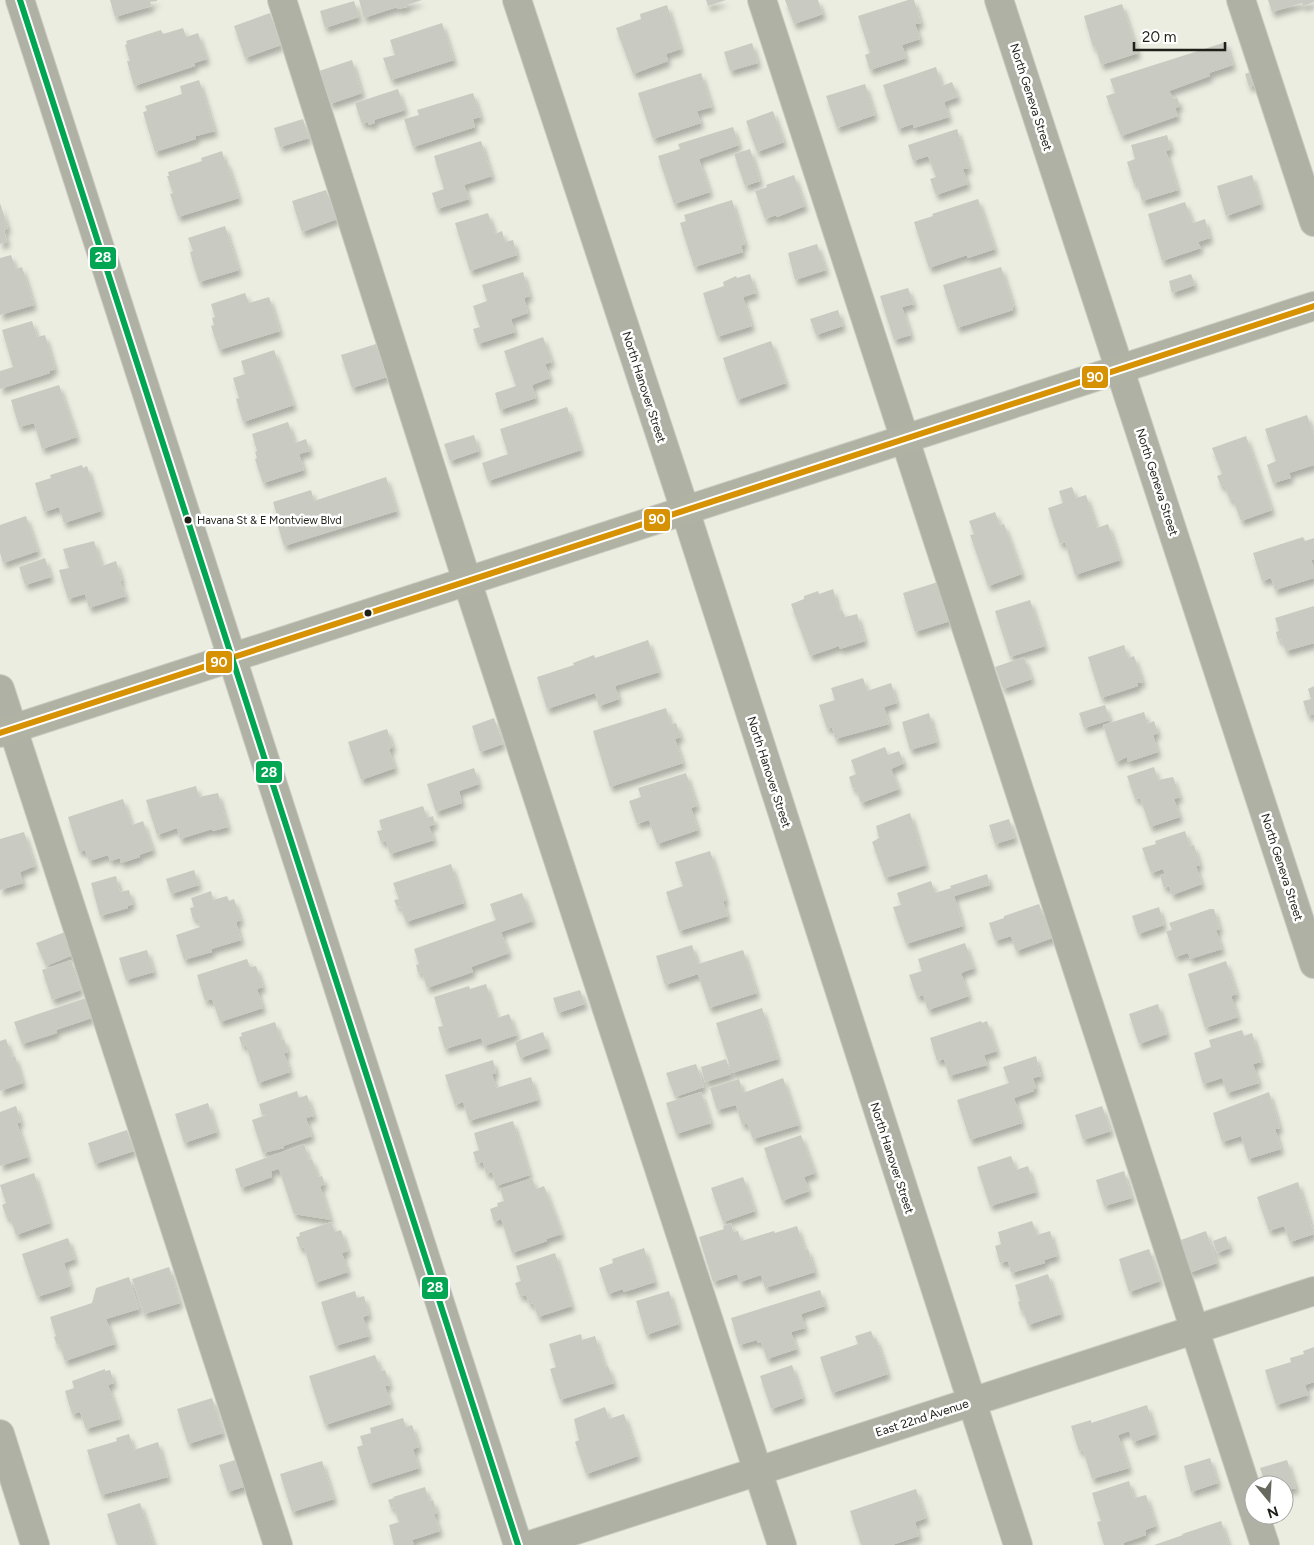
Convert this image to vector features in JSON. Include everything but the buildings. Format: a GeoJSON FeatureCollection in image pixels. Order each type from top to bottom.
{"type":"FeatureCollection","features":[{"type":"Feature","properties":{"kind":"main road"},"geometry":{"type":"LineString","coordinates":[[6,731],[1314,306]]}},
{"type":"Feature","properties":{"kind":"street"},"geometry":{"type":"LineString","coordinates":[[20,0],[518,1545]]}},
{"type":"Feature","properties":{"kind":"street"},"geometry":{"type":"LineString","coordinates":[[282,0],[467,581],[782,1545]]}},
{"type":"Feature","properties":{"kind":"street","name":"North Hanover Street"},"geometry":{"type":"LineString","coordinates":[[517,0],[685,510],[1018,1545]]}},
{"type":"Feature","properties":{"kind":"street"},"geometry":{"type":"LineString","coordinates":[[762,0],[1244,1483]]}},
{"type":"Feature","properties":{"kind":"street","name":"North Geneva Street"},"geometry":{"type":"LineString","coordinates":[[999,0],[1314,964]]}},
{"type":"Feature","properties":{"kind":"street"},"geometry":{"type":"LineString","coordinates":[[1241,0],[1314,222]]}},
{"type":"Feature","properties":{"kind":"street"},"geometry":{"type":"LineString","coordinates":[[0,688],[6,731],[278,1545]]}},
{"type":"Feature","properties":{"kind":"street","name":"East 22nd Avenue"},"geometry":{"type":"LineString","coordinates":[[530,1545],[1314,1291]]}},
{"type":"Feature","properties":{"kind":"street"},"geometry":{"type":"LineString","coordinates":[[0,1434],[35,1545]]}},
{"type":"Feature","properties":{"kind":"street"},"geometry":{"type":"LineString","coordinates":[[1258,1525],[1265,1545]]}},
{"type":"Feature","properties":{"kind":"transit line","name":"28"},"geometry":{"type":"LineString","coordinates":[[20,0],[518,1545]]}},
{"type":"Feature","properties":{"kind":"transit line","name":"90"},"geometry":{"type":"LineString","coordinates":[[0,733],[1314,306]]}},
{"type":"Feature","properties":{"kind":"place","name":"Havana St & E Montview Blvd"},"geometry":{"type":"Point","coordinates":[188,520]}}]}
